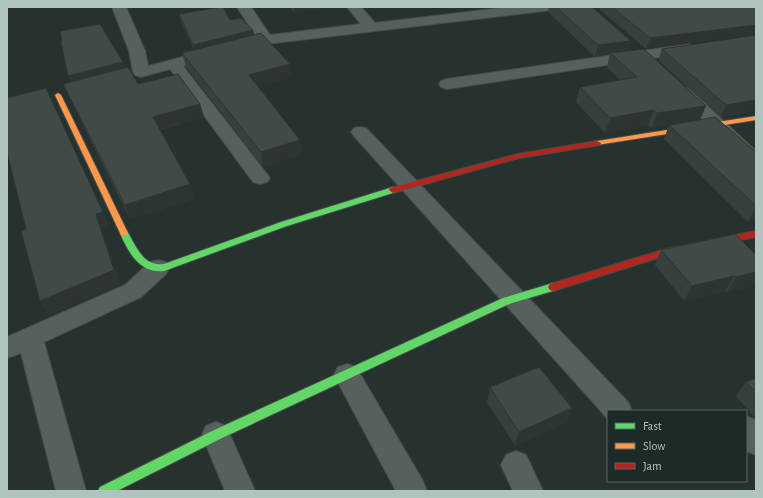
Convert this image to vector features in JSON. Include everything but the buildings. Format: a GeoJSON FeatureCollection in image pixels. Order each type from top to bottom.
{"type":"FeatureCollection","features":[{"type":"Feature","properties":{"kind":"street"},"geometry":{"type":"LineString","coordinates":[[120,7],[137,51],[134,74],[266,40],[372,28],[475,11],[544,7]]}},
{"type":"Feature","properties":{"kind":"street"},"geometry":{"type":"LineString","coordinates":[[244,7],[266,40]]}},
{"type":"Feature","properties":{"kind":"street"},"geometry":{"type":"LineString","coordinates":[[354,7],[372,28]]}},
{"type":"Feature","properties":{"kind":"street"},"geometry":{"type":"LineString","coordinates":[[626,41],[649,61]]}},
{"type":"Feature","properties":{"kind":"street"},"geometry":{"type":"LineString","coordinates":[[447,84],[649,61],[703,47]]}},
{"type":"Feature","properties":{"kind":"street"},"geometry":{"type":"LineString","coordinates":[[173,63],[260,178]]}},
{"type":"Feature","properties":{"kind":"street"},"geometry":{"type":"LineString","coordinates":[[672,82],[756,161]]}},
{"type":"Feature","properties":{"kind":"street"},"geometry":{"type":"LineString","coordinates":[[58,94],[134,254],[146,263],[158,268]]}},
{"type":"Feature","properties":{"kind":"street"},"geometry":{"type":"LineString","coordinates":[[71,491],[18,342],[133,291],[158,268],[184,262],[284,224],[409,185],[518,156],[756,118]]}},
{"type":"Feature","properties":{"kind":"street"},"geometry":{"type":"LineString","coordinates":[[360,132],[617,410]]}},
{"type":"Feature","properties":{"kind":"street"},"geometry":{"type":"LineString","coordinates":[[104,491],[216,435],[514,298],[666,252],[756,234]]}},
{"type":"Feature","properties":{"kind":"street"},"geometry":{"type":"LineString","coordinates":[[347,375],[412,491]]}},
{"type":"Feature","properties":{"kind":"street"},"geometry":{"type":"LineString","coordinates":[[747,431],[756,442]]}},
{"type":"Feature","properties":{"kind":"street"},"geometry":{"type":"LineString","coordinates":[[216,435],[240,491]]}},
{"type":"Feature","properties":{"kind":"traffic: fast"},"geometry":{"type":"LineString","coordinates":[[124,233],[136,255],[146,264],[151,267],[158,268],[171,266],[284,224],[393,190]]}},
{"type":"Feature","properties":{"kind":"traffic: fast"},"geometry":{"type":"LineString","coordinates":[[104,491],[216,435],[506,301],[553,287]]}},
{"type":"Feature","properties":{"kind":"traffic: slow"},"geometry":{"type":"LineString","coordinates":[[58,95],[124,233]]}},
{"type":"Feature","properties":{"kind":"traffic: slow"},"geometry":{"type":"LineString","coordinates":[[597,143],[756,118]]}},
{"type":"Feature","properties":{"kind":"traffic: jam"},"geometry":{"type":"LineString","coordinates":[[393,190],[518,156],[597,143]]}},
{"type":"Feature","properties":{"kind":"traffic: jam"},"geometry":{"type":"LineString","coordinates":[[553,287],[666,252],[756,234]]}}]}
